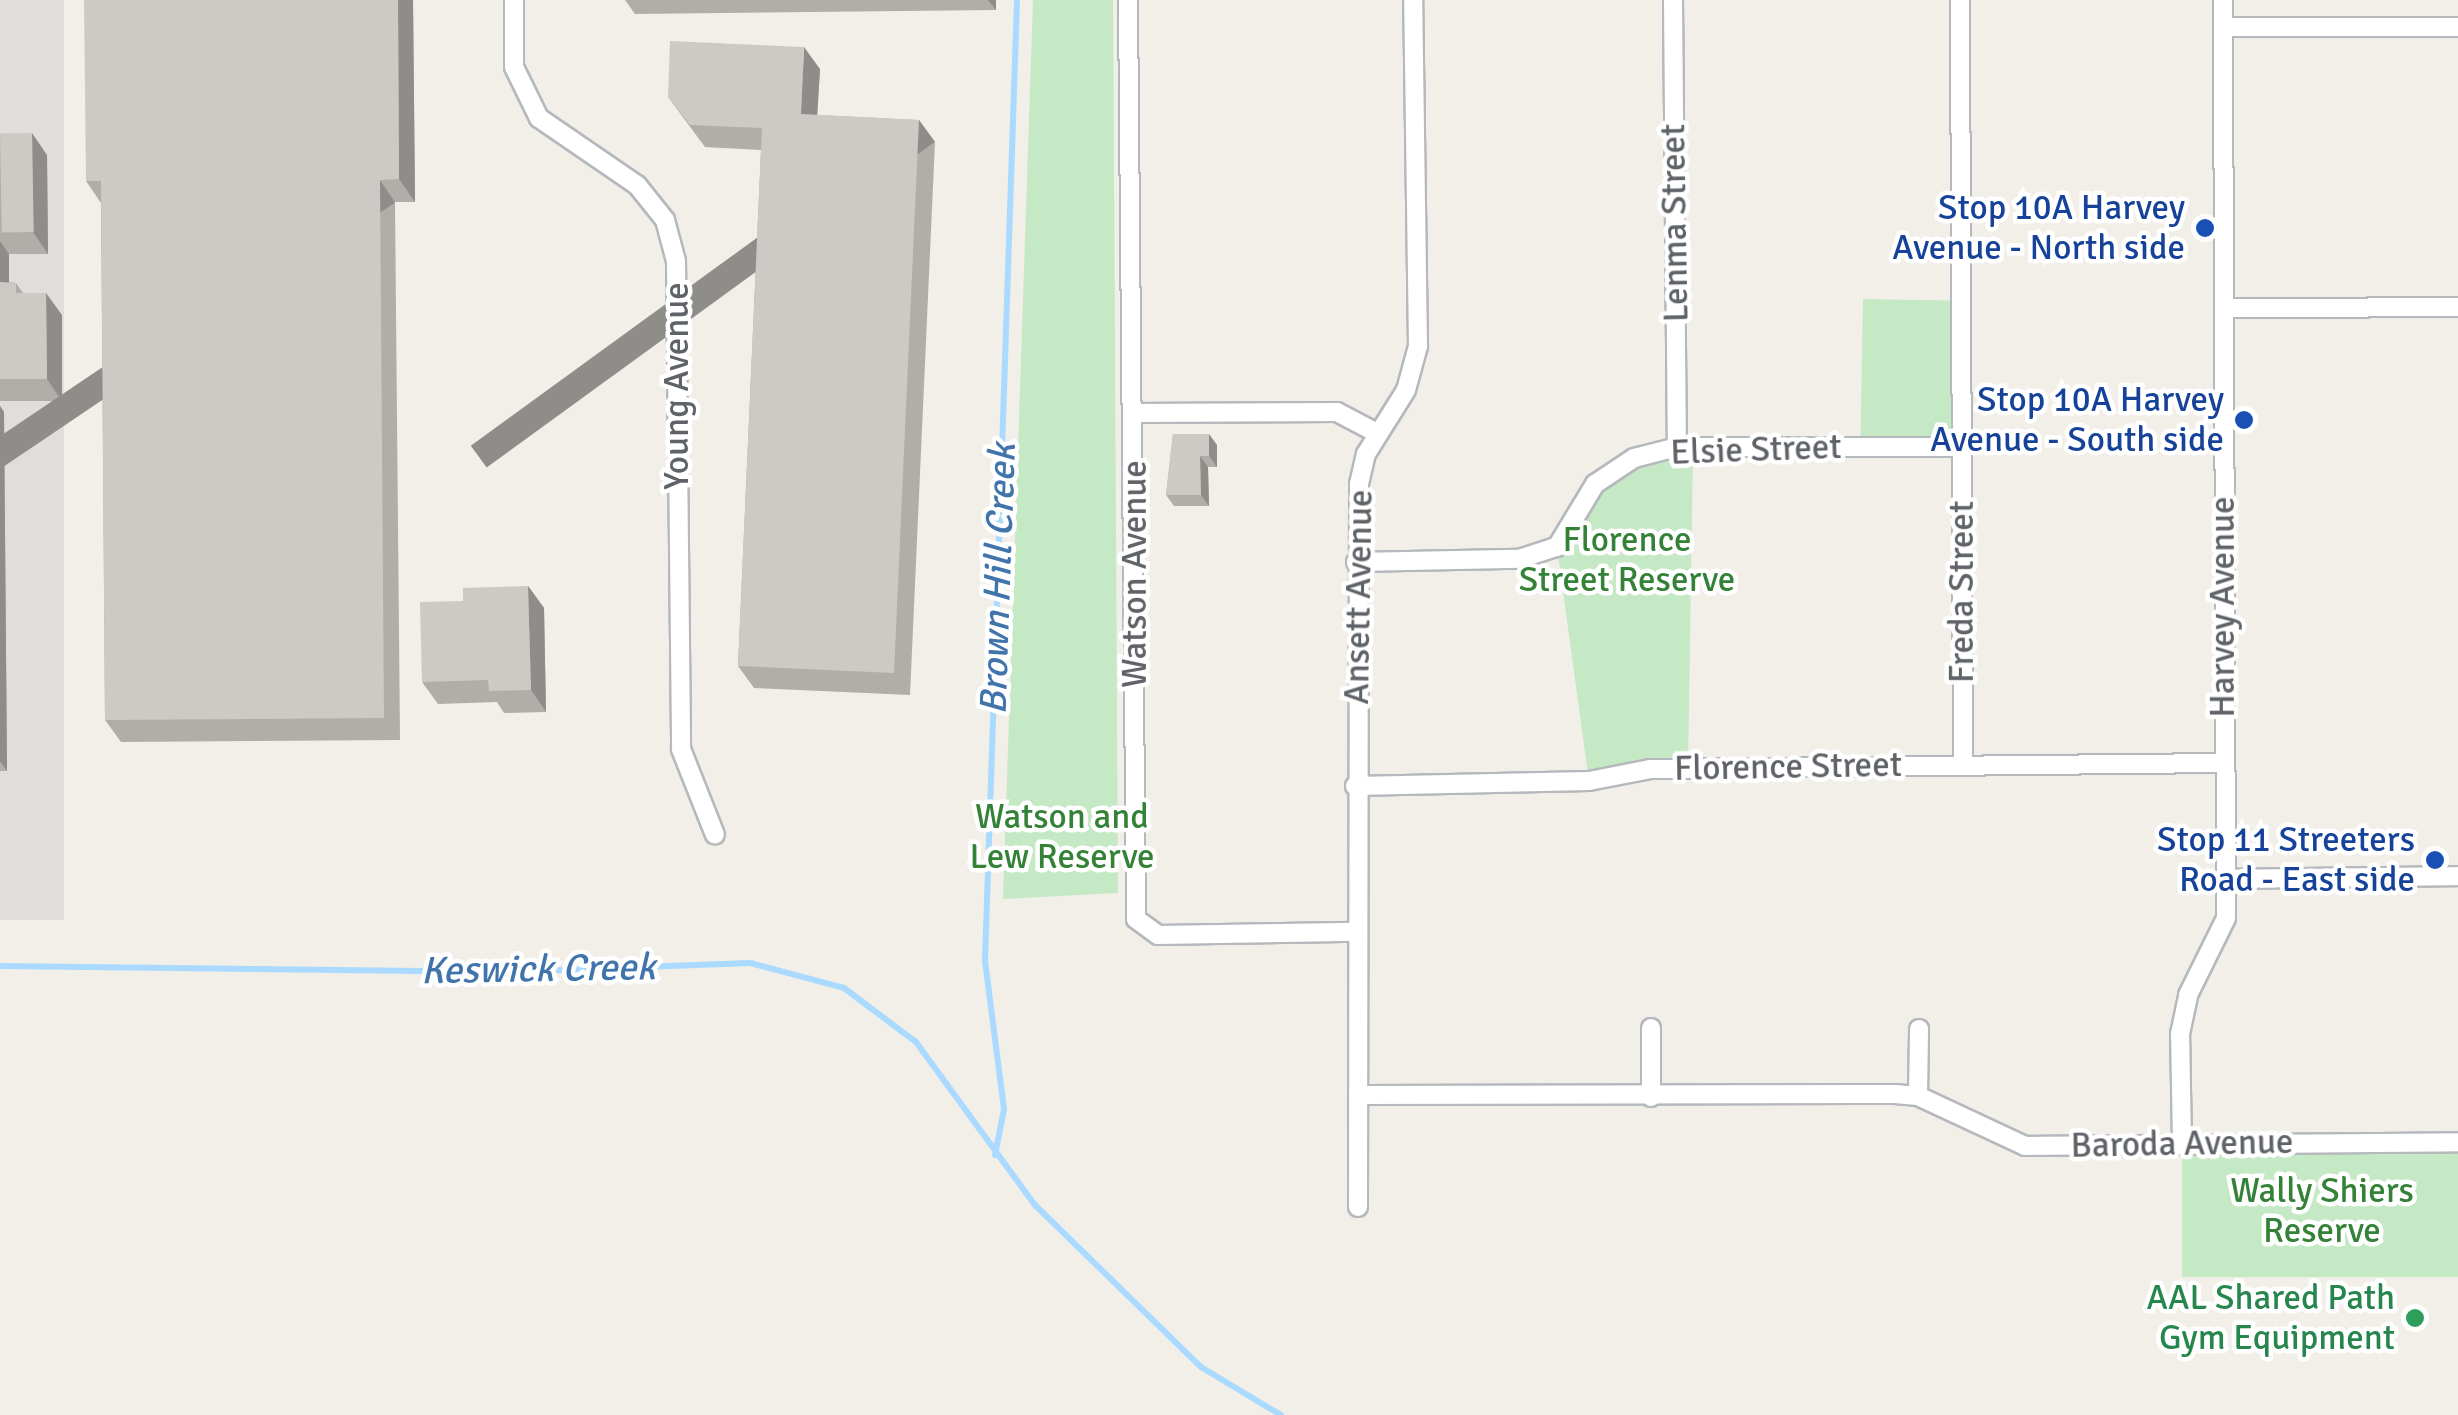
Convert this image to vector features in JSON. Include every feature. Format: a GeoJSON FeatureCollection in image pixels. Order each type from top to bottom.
{"type":"FeatureCollection","features":[{"type":"Feature","properties":{"kind":"street","name":"Young Avenue"},"geometry":{"type":"LineString","coordinates":[[514,0],[514,67],[539,118],[637,185],[664,220],[676,262],[680,749],[715,835]]}},
{"type":"Feature","properties":{"kind":"street","name":"Watson Avenue"},"geometry":{"type":"LineString","coordinates":[[1128,0],[1136,920],[1158,935],[1358,932]]}},
{"type":"Feature","properties":{"kind":"street","name":"Ansett Avenue"},"geometry":{"type":"LineString","coordinates":[[1358,1207],[1359,484],[1377,432],[1406,390],[1418,346],[1413,0]]}},
{"type":"Feature","properties":{"kind":"street","name":"Lenma Street"},"geometry":{"type":"LineString","coordinates":[[1673,0],[1677,446]]}},
{"type":"Feature","properties":{"kind":"street","name":"Freda Street"},"geometry":{"type":"LineString","coordinates":[[1960,0],[1963,764]]}},
{"type":"Feature","properties":{"kind":"street","name":"Harvey Avenue"},"geometry":{"type":"LineString","coordinates":[[2182,1144],[2180,1034],[2188,995],[2226,918],[2222,763],[2223,0]]}},
{"type":"Feature","properties":{"kind":"street"},"geometry":{"type":"LineString","coordinates":[[2223,26],[2458,28]]}},
{"type":"Feature","properties":{"kind":"street"},"geometry":{"type":"LineString","coordinates":[[2225,308],[2458,307]]}},
{"type":"Feature","properties":{"kind":"street"},"geometry":{"type":"LineString","coordinates":[[1134,413],[1337,412],[1377,432]]}},
{"type":"Feature","properties":{"kind":"street","name":"Elsie Street"},"geometry":{"type":"LineString","coordinates":[[1356,562],[1519,558],[1558,547],[1595,484],[1634,458],[1677,446],[1962,447]]}},
{"type":"Feature","properties":{"kind":"street","name":"Florence Street"},"geometry":{"type":"LineString","coordinates":[[1356,786],[1589,781],[1650,769],[2222,763]]}},
{"type":"Feature","properties":{"kind":"street"},"geometry":{"type":"LineString","coordinates":[[2227,879],[2458,876]]}},
{"type":"Feature","properties":{"kind":"street"},"geometry":{"type":"LineString","coordinates":[[1650,1098],[1651,1028]]}},
{"type":"Feature","properties":{"kind":"street"},"geometry":{"type":"LineString","coordinates":[[1918,1096],[1919,1029]]}},
{"type":"Feature","properties":{"kind":"street","name":"Baroda Avenue"},"geometry":{"type":"LineString","coordinates":[[1358,1095],[1918,1096],[2026,1146],[2458,1142]]}},
{"type":"Feature","properties":{"kind":"shaded area"},"geometry":{"type":"Polygon","coordinates":[[[0,0],[64,0],[64,920],[0,920],[0,0]]]}},
{"type":"Feature","properties":{"kind":"green space","name":"Watson and Lew Reserve"},"geometry":{"type":"Polygon","coordinates":[[[1033,0],[1113,0],[1118,893],[1003,899],[1033,0]]]}},
{"type":"Feature","properties":{"kind":"green space"},"geometry":{"type":"Polygon","coordinates":[[[1863,299],[1961,301],[1958,449],[1860,447],[1863,299]]]}},
{"type":"Feature","properties":{"kind":"green space","name":"Florence Street Reserve"},"geometry":{"type":"Polygon","coordinates":[[[1693,447],[1688,768],[1589,781],[1557,547],[1595,484],[1634,458],[1693,447]]]}},
{"type":"Feature","properties":{"kind":"green space","name":"Wally Shiers Reserve"},"geometry":{"type":"Polygon","coordinates":[[[2182,1142],[2458,1142],[2458,1277],[2182,1277],[2182,1142]]]}},
{"type":"Feature","properties":{"kind":"building"},"geometry":{"type":"Polygon","coordinates":[[[84,0],[398,0],[399,179],[380,180],[384,718],[105,720],[101,181],[86,181],[84,0]]]}},
{"type":"Feature","properties":{"kind":"building"},"geometry":{"type":"Polygon","coordinates":[[[670,41],[804,47],[801,114],[919,120],[894,673],[738,666],[762,128],[690,125],[668,97],[670,41]]]}},
{"type":"Feature","properties":{"kind":"building"},"geometry":{"type":"Polygon","coordinates":[[[32,133],[34,232],[2,233],[0,134],[32,133]]]}},
{"type":"Feature","properties":{"kind":"building"},"geometry":{"type":"Polygon","coordinates":[[[0,282],[16,283],[16,293],[46,293],[47,379],[0,379],[0,282]]]}},
{"type":"Feature","properties":{"kind":"building"},"geometry":{"type":"Polygon","coordinates":[[[1173,434],[1209,434],[1209,456],[1200,456],[1201,495],[1166,495],[1173,434]]]}},
{"type":"Feature","properties":{"kind":"building"},"geometry":{"type":"Polygon","coordinates":[[[528,586],[531,690],[489,691],[488,680],[422,682],[420,602],[463,601],[463,588],[528,586]]]}},
{"type":"Feature","properties":{"kind":"waterway","name":"Brown Hill Creek"},"geometry":{"type":"LineString","coordinates":[[995,1155],[1004,1109],[985,960],[1017,0]]}},
{"type":"Feature","properties":{"kind":"waterway","name":"Keswick Creek"},"geometry":{"type":"LineString","coordinates":[[0,966],[507,972],[750,963],[844,988],[916,1042],[1035,1205],[1201,1367],[1281,1415]]}},
{"type":"Feature","properties":{"kind":"place","name":"Stop 10A Harvey Avenue - North side"},"geometry":{"type":"Point","coordinates":[2205,228]}},
{"type":"Feature","properties":{"kind":"place","name":"Stop 10A Harvey Avenue - South side"},"geometry":{"type":"Point","coordinates":[2244,420]}},
{"type":"Feature","properties":{"kind":"place","name":"Stop 11 Streeters Road - East side"},"geometry":{"type":"Point","coordinates":[2435,860]}},
{"type":"Feature","properties":{"kind":"place","name":"AAL Shared Path Gym Equipment"},"geometry":{"type":"Point","coordinates":[2415,1318]}}]}
